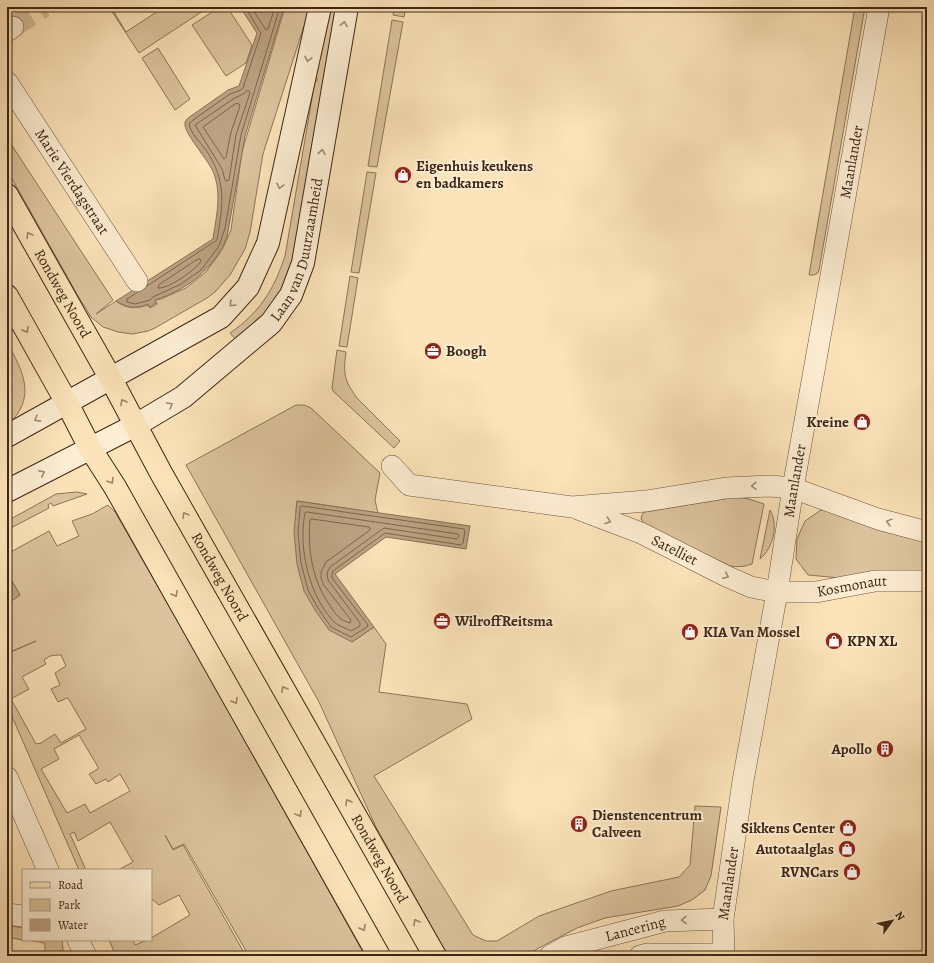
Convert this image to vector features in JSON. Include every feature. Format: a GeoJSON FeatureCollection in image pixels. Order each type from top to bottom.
{"type":"FeatureCollection","features":[{"type":"Feature","properties":{"kind":"main road","name":"Rondweg Noord"},"geometry":{"type":"LineString","coordinates":[[7,195],[111,379],[161,473],[435,956]]}},
{"type":"Feature","properties":{"kind":"main road"},"geometry":{"type":"LineString","coordinates":[[7,296],[67,403],[90,448],[115,486],[379,956]]}},
{"type":"Feature","properties":{"kind":"street","name":"Laan van Duurzaamheid"},"geometry":{"type":"LineString","coordinates":[[7,436],[221,317],[248,287],[268,242],[320,7]]}},
{"type":"Feature","properties":{"kind":"street","name":"Laan van Duurzaamheid"},"geometry":{"type":"LineString","coordinates":[[7,491],[136,425],[183,397],[255,338],[277,316],[294,288],[304,257],[347,7]]}},
{"type":"Feature","properties":{"kind":"street","name":"Maanlander"},"geometry":{"type":"LineString","coordinates":[[724,955],[723,919],[742,781],[777,592],[793,488],[879,7]]}},
{"type":"Feature","properties":{"kind":"street","name":"Marie Vierdagstraat"},"geometry":{"type":"LineString","coordinates":[[7,82],[137,281]]}},
{"type":"Feature","properties":{"kind":"street","name":"Satelliet"},"geometry":{"type":"LineString","coordinates":[[392,466],[409,485],[572,507],[646,501],[726,488],[770,486],[793,488]]}},
{"type":"Feature","properties":{"kind":"street"},"geometry":{"type":"LineString","coordinates":[[793,488],[878,520],[927,532]]}},
{"type":"Feature","properties":{"kind":"street","name":"Satelliet"},"geometry":{"type":"LineString","coordinates":[[572,507],[641,533],[751,587],[777,592]]}},
{"type":"Feature","properties":{"kind":"street","name":"Kosmonaut"},"geometry":{"type":"LineString","coordinates":[[777,592],[816,592],[875,581],[927,581]]}},
{"type":"Feature","properties":{"kind":"street"},"geometry":{"type":"LineString","coordinates":[[7,777],[48,869]]}},
{"type":"Feature","properties":{"kind":"street"},"geometry":{"type":"LineString","coordinates":[[7,914],[22,916]]}},
{"type":"Feature","properties":{"kind":"street","name":"Lancering"},"geometry":{"type":"LineString","coordinates":[[550,956],[566,947],[665,921],[723,919]]}},
{"type":"Feature","properties":{"kind":"street"},"geometry":{"type":"LineString","coordinates":[[78,941],[86,956]]}},
{"type":"Feature","properties":{"kind":"street","name":"Lancering"},"geometry":{"type":"LineString","coordinates":[[640,956],[648,954],[724,955]]}},
{"type":"Feature","properties":{"kind":"green space"},"geometry":{"type":"Polygon","coordinates":[[[109,7],[111,7],[126,32],[164,7],[209,7],[139,53],[109,7]]]}},
{"type":"Feature","properties":{"kind":"green space"},"geometry":{"type":"Polygon","coordinates":[[[220,7],[227,7],[252,45],[246,63],[226,76],[192,25],[220,7]]]}},
{"type":"Feature","properties":{"kind":"green space"},"geometry":{"type":"Polygon","coordinates":[[[285,7],[310,7],[263,154],[250,232],[245,249],[230,275],[215,292],[155,328],[132,334],[118,332],[103,327],[91,317],[7,170],[7,138],[113,300],[96,314],[116,301],[127,307],[135,308],[148,305],[150,308],[157,304],[155,300],[161,299],[186,288],[206,272],[222,250],[231,230],[242,152],[285,7]]]}},
{"type":"Feature","properties":{"kind":"green space"},"geometry":{"type":"Polygon","coordinates":[[[327,7],[340,7],[303,225],[281,298],[238,342],[230,333],[249,317],[264,300],[276,280],[285,256],[315,81],[317,81],[317,78],[315,78],[327,7]]]}},
{"type":"Feature","properties":{"kind":"green space"},"geometry":{"type":"Polygon","coordinates":[[[394,7],[406,7],[404,17],[393,15],[394,7]]]}},
{"type":"Feature","properties":{"kind":"green space"},"geometry":{"type":"Polygon","coordinates":[[[855,7],[865,7],[819,270],[818,273],[814,275],[809,275],[855,7]]]}},
{"type":"Feature","properties":{"kind":"green space"},"geometry":{"type":"Polygon","coordinates":[[[392,20],[403,22],[377,167],[368,166],[392,20]]]}},
{"type":"Feature","properties":{"kind":"green space"},"geometry":{"type":"Polygon","coordinates":[[[158,48],[190,99],[175,110],[142,58],[158,48]]]}},
{"type":"Feature","properties":{"kind":"green space"},"geometry":{"type":"Polygon","coordinates":[[[367,172],[376,173],[359,273],[351,272],[367,172]]]}},
{"type":"Feature","properties":{"kind":"green space"},"geometry":{"type":"Polygon","coordinates":[[[350,276],[358,278],[347,347],[339,346],[350,276]]]}},
{"type":"Feature","properties":{"kind":"green space"},"geometry":{"type":"Polygon","coordinates":[[[7,342],[22,375],[25,385],[25,395],[16,416],[7,426],[7,342]]]}},
{"type":"Feature","properties":{"kind":"green space"},"geometry":{"type":"Polygon","coordinates":[[[337,350],[346,352],[345,371],[347,381],[357,398],[400,441],[394,448],[333,391],[332,388],[337,350]]]}},
{"type":"Feature","properties":{"kind":"green space"},"geometry":{"type":"Polygon","coordinates":[[[296,405],[304,405],[311,408],[380,473],[375,500],[378,513],[297,501],[296,510],[352,642],[374,627],[386,644],[379,692],[467,704],[472,719],[374,776],[473,935],[486,941],[497,941],[539,916],[611,891],[679,877],[690,865],[695,806],[721,807],[711,876],[705,890],[692,900],[678,906],[605,918],[577,928],[524,956],[454,956],[444,949],[376,827],[319,702],[186,465],[296,405]]]}},
{"type":"Feature","properties":{"kind":"green space"},"geometry":{"type":"Polygon","coordinates":[[[77,492],[87,494],[53,506],[51,503],[48,505],[49,508],[7,530],[7,521],[56,494],[77,492]]]}},
{"type":"Feature","properties":{"kind":"green space"},"geometry":{"type":"Polygon","coordinates":[[[736,497],[749,499],[764,504],[752,564],[746,566],[730,566],[645,525],[641,519],[644,512],[736,497]]]}},
{"type":"Feature","properties":{"kind":"green space"},"geometry":{"type":"Polygon","coordinates":[[[108,505],[115,512],[205,669],[365,956],[249,956],[184,844],[173,849],[165,835],[173,850],[183,845],[246,956],[178,956],[175,951],[167,956],[116,956],[109,941],[133,941],[135,945],[145,941],[152,941],[152,937],[190,915],[179,895],[159,905],[152,900],[152,869],[120,869],[133,862],[110,822],[78,841],[74,832],[70,834],[86,869],[79,869],[7,705],[7,654],[36,641],[7,653],[7,604],[20,595],[7,574],[7,554],[49,531],[57,546],[79,536],[72,521],[92,514],[108,505]],[[61,655],[50,656],[44,660],[46,664],[22,677],[29,689],[11,699],[36,744],[41,743],[55,734],[61,743],[86,729],[68,698],[58,702],[51,689],[60,685],[55,673],[66,666],[61,655]],[[79,735],[54,749],[59,759],[41,769],[67,813],[85,804],[90,813],[130,791],[120,774],[108,782],[106,779],[96,784],[89,774],[98,769],[79,735]]]}},
{"type":"Feature","properties":{"kind":"green space"},"geometry":{"type":"Polygon","coordinates":[[[770,510],[774,522],[773,536],[768,549],[760,559],[770,510]]]}},
{"type":"Feature","properties":{"kind":"green space"},"geometry":{"type":"Polygon","coordinates":[[[821,510],[843,511],[875,529],[927,542],[927,571],[840,578],[808,575],[796,559],[797,539],[805,521],[821,510]]]}},
{"type":"Feature","properties":{"kind":"green space"},"geometry":{"type":"Polygon","coordinates":[[[7,925],[22,928],[22,940],[7,937],[7,925]]]}},
{"type":"Feature","properties":{"kind":"green space"},"geometry":{"type":"Polygon","coordinates":[[[32,941],[62,941],[65,956],[54,956],[53,954],[45,953],[45,943],[32,941]]]}},
{"type":"Feature","properties":{"kind":"water"},"geometry":{"type":"Polygon","coordinates":[[[240,7],[284,7],[245,136],[227,237],[221,249],[207,269],[189,284],[155,300],[156,303],[150,307],[148,304],[140,307],[124,305],[116,301],[213,239],[218,206],[218,190],[212,168],[192,140],[185,123],[186,120],[228,90],[239,86],[257,33],[240,7]]]}},
{"type":"Feature","properties":{"kind":"water"},"geometry":{"type":"Polygon","coordinates":[[[297,501],[470,526],[466,549],[386,537],[335,574],[374,627],[352,642],[329,630],[304,591],[297,564],[294,532],[297,501]]]}},
{"type":"Feature","properties":{"kind":"water"},"geometry":{"type":"Polygon","coordinates":[[[7,574],[20,595],[7,604],[7,574]]]}},
{"type":"Feature","properties":{"kind":"tunnel"},"geometry":{"type":"LineString","coordinates":[[13,27],[44,7]]}},
{"type":"Feature","properties":{"kind":"place","name":"Eigenhuis keukens en badkamers"},"geometry":{"type":"Point","coordinates":[403,175]}},
{"type":"Feature","properties":{"kind":"place","name":"Boogh"},"geometry":{"type":"Point","coordinates":[433,351]}},
{"type":"Feature","properties":{"kind":"place","name":"Kreine"},"geometry":{"type":"Point","coordinates":[862,422]}},
{"type":"Feature","properties":{"kind":"place","name":"WilroffReitsma"},"geometry":{"type":"Point","coordinates":[442,621]}},
{"type":"Feature","properties":{"kind":"place","name":"KIA Van Mossel"},"geometry":{"type":"Point","coordinates":[690,632]}},
{"type":"Feature","properties":{"kind":"place","name":"KPN XL"},"geometry":{"type":"Point","coordinates":[834,641]}},
{"type":"Feature","properties":{"kind":"place","name":"Apollo"},"geometry":{"type":"Point","coordinates":[885,749]}},
{"type":"Feature","properties":{"kind":"place","name":"Dienstencentrum Calveen"},"geometry":{"type":"Point","coordinates":[579,824]}},
{"type":"Feature","properties":{"kind":"place","name":"Sikkens Center"},"geometry":{"type":"Point","coordinates":[848,828]}},
{"type":"Feature","properties":{"kind":"place","name":"Autotaalglas"},"geometry":{"type":"Point","coordinates":[847,849]}},
{"type":"Feature","properties":{"kind":"place","name":"RVNCars"},"geometry":{"type":"Point","coordinates":[852,872]}}]}
